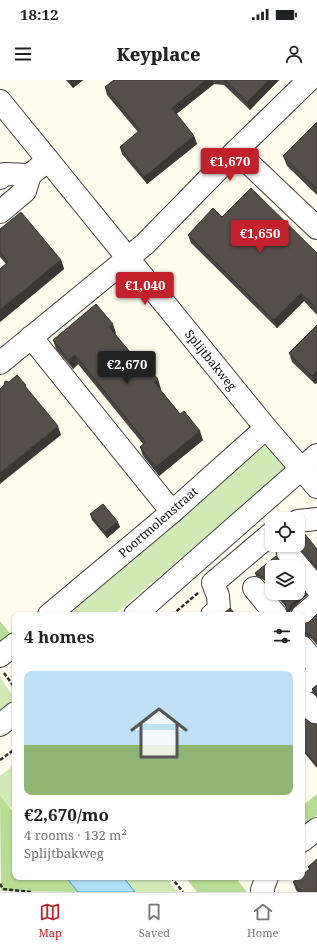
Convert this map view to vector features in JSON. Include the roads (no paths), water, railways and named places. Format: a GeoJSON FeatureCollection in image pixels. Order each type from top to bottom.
{"type":"FeatureCollection","features":[{"type":"Feature","properties":{"kind":"street"},"geometry":{"type":"LineString","coordinates":[[0,363],[129,259],[309,80]]}},
{"type":"Feature","properties":{"kind":"street","name":"Splijtbakweg"},"geometry":{"type":"LineString","coordinates":[[0,101],[266,428],[309,462],[317,487]]}},
{"type":"Feature","properties":{"kind":"street"},"geometry":{"type":"LineString","coordinates":[[236,151],[317,228]]}},
{"type":"Feature","properties":{"kind":"street"},"geometry":{"type":"LineString","coordinates":[[0,212],[26,191],[30,175],[48,160]]}},
{"type":"Feature","properties":{"kind":"street"},"geometry":{"type":"LineString","coordinates":[[0,178],[4,174],[30,175]]}},
{"type":"Feature","properties":{"kind":"street"},"geometry":{"type":"LineString","coordinates":[[31,337],[172,512]]}},
{"type":"Feature","properties":{"kind":"street","name":"Poortmolenstraat"},"geometry":{"type":"LineString","coordinates":[[53,612],[172,512],[266,428]]}},
{"type":"Feature","properties":{"kind":"street"},"geometry":{"type":"LineString","coordinates":[[138,612],[309,462]]}},
{"type":"Feature","properties":{"kind":"street"},"geometry":{"type":"LineString","coordinates":[[305,520],[317,519]]}},
{"type":"Feature","properties":{"kind":"street"},"geometry":{"type":"LineString","coordinates":[[214,598],[265,541]]}},
{"type":"Feature","properties":{"kind":"street"},"geometry":{"type":"LineString","coordinates":[[288,554],[317,588]]}},
{"type":"Feature","properties":{"kind":"street"},"geometry":{"type":"LineString","coordinates":[[254,588],[274,612]]}},
{"type":"Feature","properties":{"kind":"street"},"geometry":{"type":"LineString","coordinates":[[305,613],[317,603]]}},
{"type":"Feature","properties":{"kind":"street"},"geometry":{"type":"LineString","coordinates":[[0,656],[12,646]]}},
{"type":"Feature","properties":{"kind":"street"},"geometry":{"type":"LineString","coordinates":[[305,654],[314,674]]}},
{"type":"Feature","properties":{"kind":"street"},"geometry":{"type":"LineString","coordinates":[[305,705],[307,703],[317,715]]}},
{"type":"Feature","properties":{"kind":"street"},"geometry":{"type":"LineString","coordinates":[[0,725],[12,715]]}},
{"type":"Feature","properties":{"kind":"street"},"geometry":{"type":"LineString","coordinates":[[305,839],[317,829]]}},
{"type":"Feature","properties":{"kind":"street"},"geometry":{"type":"LineString","coordinates":[[263,892],[262,890],[266,880]]}},
{"type":"Feature","properties":{"kind":"water"},"geometry":{"type":"Polygon","coordinates":[[[68,880],[125,880],[135,892],[78,892],[68,880]]]}}]}
